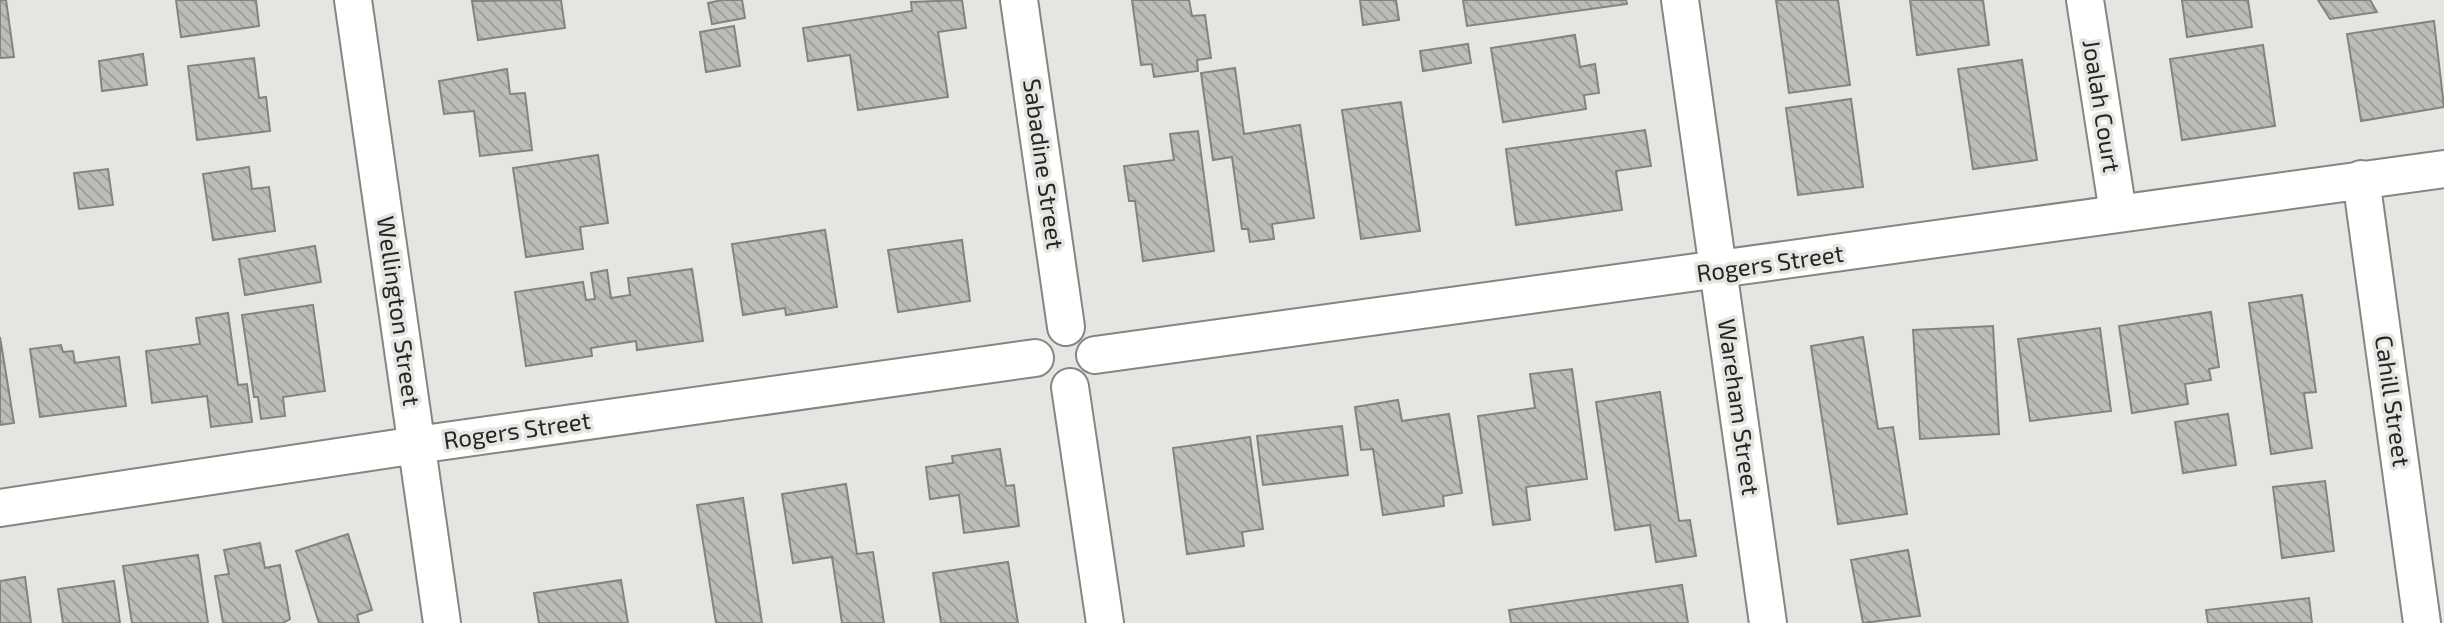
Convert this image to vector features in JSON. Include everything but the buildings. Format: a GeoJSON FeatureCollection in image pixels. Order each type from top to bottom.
{"type":"FeatureCollection","features":[{"type":"Feature","properties":{"kind":"street","name":"Wellington Street"},"geometry":{"type":"LineString","coordinates":[[353,0],[442,623]]}},
{"type":"Feature","properties":{"kind":"street","name":"Sabadine Street"},"geometry":{"type":"LineString","coordinates":[[1019,0],[1066,327]]}},
{"type":"Feature","properties":{"kind":"street","name":"Wareham Street"},"geometry":{"type":"LineString","coordinates":[[1680,0],[1768,623]]}},
{"type":"Feature","properties":{"kind":"street","name":"Joalah Court"},"geometry":{"type":"LineString","coordinates":[[2085,0],[2118,213]]}},
{"type":"Feature","properties":{"kind":"street","name":"Rogers Street"},"geometry":{"type":"LineString","coordinates":[[1095,355],[2444,169]]}},
{"type":"Feature","properties":{"kind":"street","name":"Cahill Street"},"geometry":{"type":"LineString","coordinates":[[2361,179],[2422,623]]}},
{"type":"Feature","properties":{"kind":"street"},"geometry":{"type":"LineString","coordinates":[[1066,327],[1089,339],[1095,355],[1086,379],[1070,387],[1060,387],[1042,377],[1035,358],[1044,336],[1066,327]]}},
{"type":"Feature","properties":{"kind":"street","name":"Rogers Street"},"geometry":{"type":"LineString","coordinates":[[0,508],[417,445],[1035,358]]}},
{"type":"Feature","properties":{"kind":"street"},"geometry":{"type":"LineString","coordinates":[[1070,387],[1105,623]]}}]}
